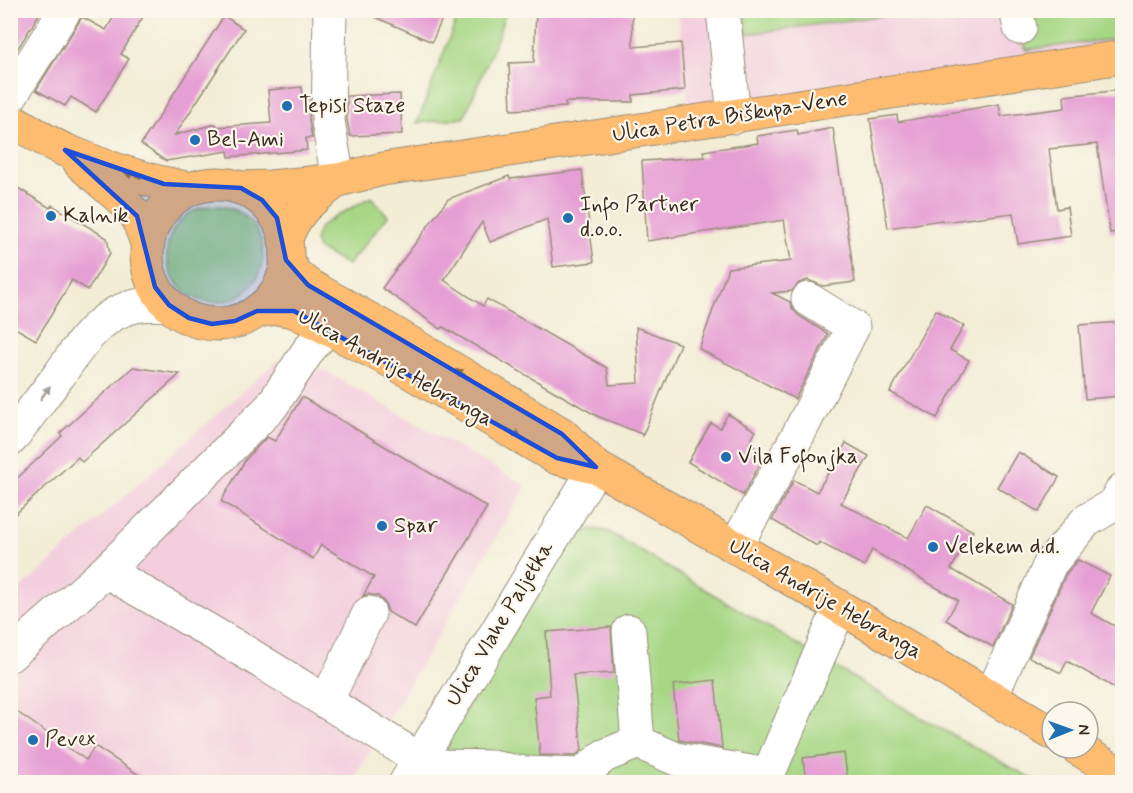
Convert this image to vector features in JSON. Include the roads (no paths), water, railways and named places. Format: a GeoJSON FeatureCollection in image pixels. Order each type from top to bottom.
{"type":"FeatureCollection","features":[{"type":"Feature","properties":{"kind":"main road","name":"Ulica Petra Biškupa-Vene"},"geometry":{"type":"LineString","coordinates":[[241,188],[338,180],[383,169],[1122,57]]}},
{"type":"Feature","properties":{"kind":"main road"},"geometry":{"type":"LineString","coordinates":[[10,119],[65,150],[126,173],[190,189]]}},
{"type":"Feature","properties":{"kind":"main road"},"geometry":{"type":"LineString","coordinates":[[65,150],[137,216],[147,243]]}},
{"type":"Feature","properties":{"kind":"main road","name":"Ulica Petra Biškupa-Vene"},"geometry":{"type":"LineString","coordinates":[[286,250],[293,221],[305,206],[338,180]]}},
{"type":"Feature","properties":{"kind":"main road"},"geometry":{"type":"LineString","coordinates":[[207,184],[224,184],[241,188],[262,200],[277,218],[286,250],[281,282],[271,298],[257,311],[236,321],[212,324],[189,318],[169,306],[155,287],[147,266],[147,243],[155,220],[170,201],[190,189],[207,184]]}},
{"type":"Feature","properties":{"kind":"main road","name":"Ulica Andrije Hebranga"},"geometry":{"type":"LineString","coordinates":[[286,250],[296,275],[308,285],[386,328],[562,434],[596,467],[840,607],[1040,726]]}},
{"type":"Feature","properties":{"kind":"main road","name":"Ulica Andrije Hebranga"},"geometry":{"type":"LineString","coordinates":[[257,311],[277,308],[294,311],[393,362],[557,458],[596,467]]}},
{"type":"Feature","properties":{"kind":"street"},"geometry":{"type":"LineString","coordinates":[[10,97],[65,10]]}},
{"type":"Feature","properties":{"kind":"street"},"geometry":{"type":"LineString","coordinates":[[330,10],[328,121],[338,180]]}},
{"type":"Feature","properties":{"kind":"street"},"geometry":{"type":"LineString","coordinates":[[723,10],[734,117]]}},
{"type":"Feature","properties":{"kind":"street"},"geometry":{"type":"LineString","coordinates":[[735,547],[798,435],[853,327],[808,299]]}},
{"type":"Feature","properties":{"kind":"street"},"geometry":{"type":"LineString","coordinates":[[10,440],[82,343],[97,327],[114,314],[135,305],[149,303],[169,306]]}},
{"type":"Feature","properties":{"kind":"street"},"geometry":{"type":"LineString","coordinates":[[10,655],[106,571],[271,407],[310,348],[328,327]]}},
{"type":"Feature","properties":{"kind":"street","name":"Ulica Vlahe Paljetka"},"geometry":{"type":"LineString","coordinates":[[413,771],[596,467]]}},
{"type":"Feature","properties":{"kind":"street"},"geometry":{"type":"LineString","coordinates":[[991,697],[1050,564],[1086,521],[1116,503],[1122,490]]}},
{"type":"Feature","properties":{"kind":"street"},"geometry":{"type":"LineString","coordinates":[[106,571],[326,702],[413,771],[442,766],[491,767],[524,773],[581,775],[604,756],[638,742],[676,759],[767,779],[840,607]]}},
{"type":"Feature","properties":{"kind":"street"},"geometry":{"type":"LineString","coordinates":[[326,702],[369,613]]}},
{"type":"Feature","properties":{"kind":"street"},"geometry":{"type":"LineString","coordinates":[[629,631],[638,742]]}},
{"type":"Feature","properties":{"kind":"place","name":"Tepisi Staze"},"geometry":{"type":"Point","coordinates":[287,106]}},
{"type":"Feature","properties":{"kind":"place","name":"Bel-Ami"},"geometry":{"type":"Point","coordinates":[195,140]}},
{"type":"Feature","properties":{"kind":"place","name":"Kalnik"},"geometry":{"type":"Point","coordinates":[51,216]}},
{"type":"Feature","properties":{"kind":"place","name":"Info Partner d.o.o."},"geometry":{"type":"Point","coordinates":[568,218]}},
{"type":"Feature","properties":{"kind":"place","name":"Vila Fofonjka"},"geometry":{"type":"Point","coordinates":[726,457]}},
{"type":"Feature","properties":{"kind":"place","name":"Spar"},"geometry":{"type":"Point","coordinates":[382,526]}},
{"type":"Feature","properties":{"kind":"place","name":"Velekem d.d."},"geometry":{"type":"Point","coordinates":[933,547]}},
{"type":"Feature","properties":{"kind":"place","name":"Pevex"},"geometry":{"type":"Point","coordinates":[33,740]}}]}
